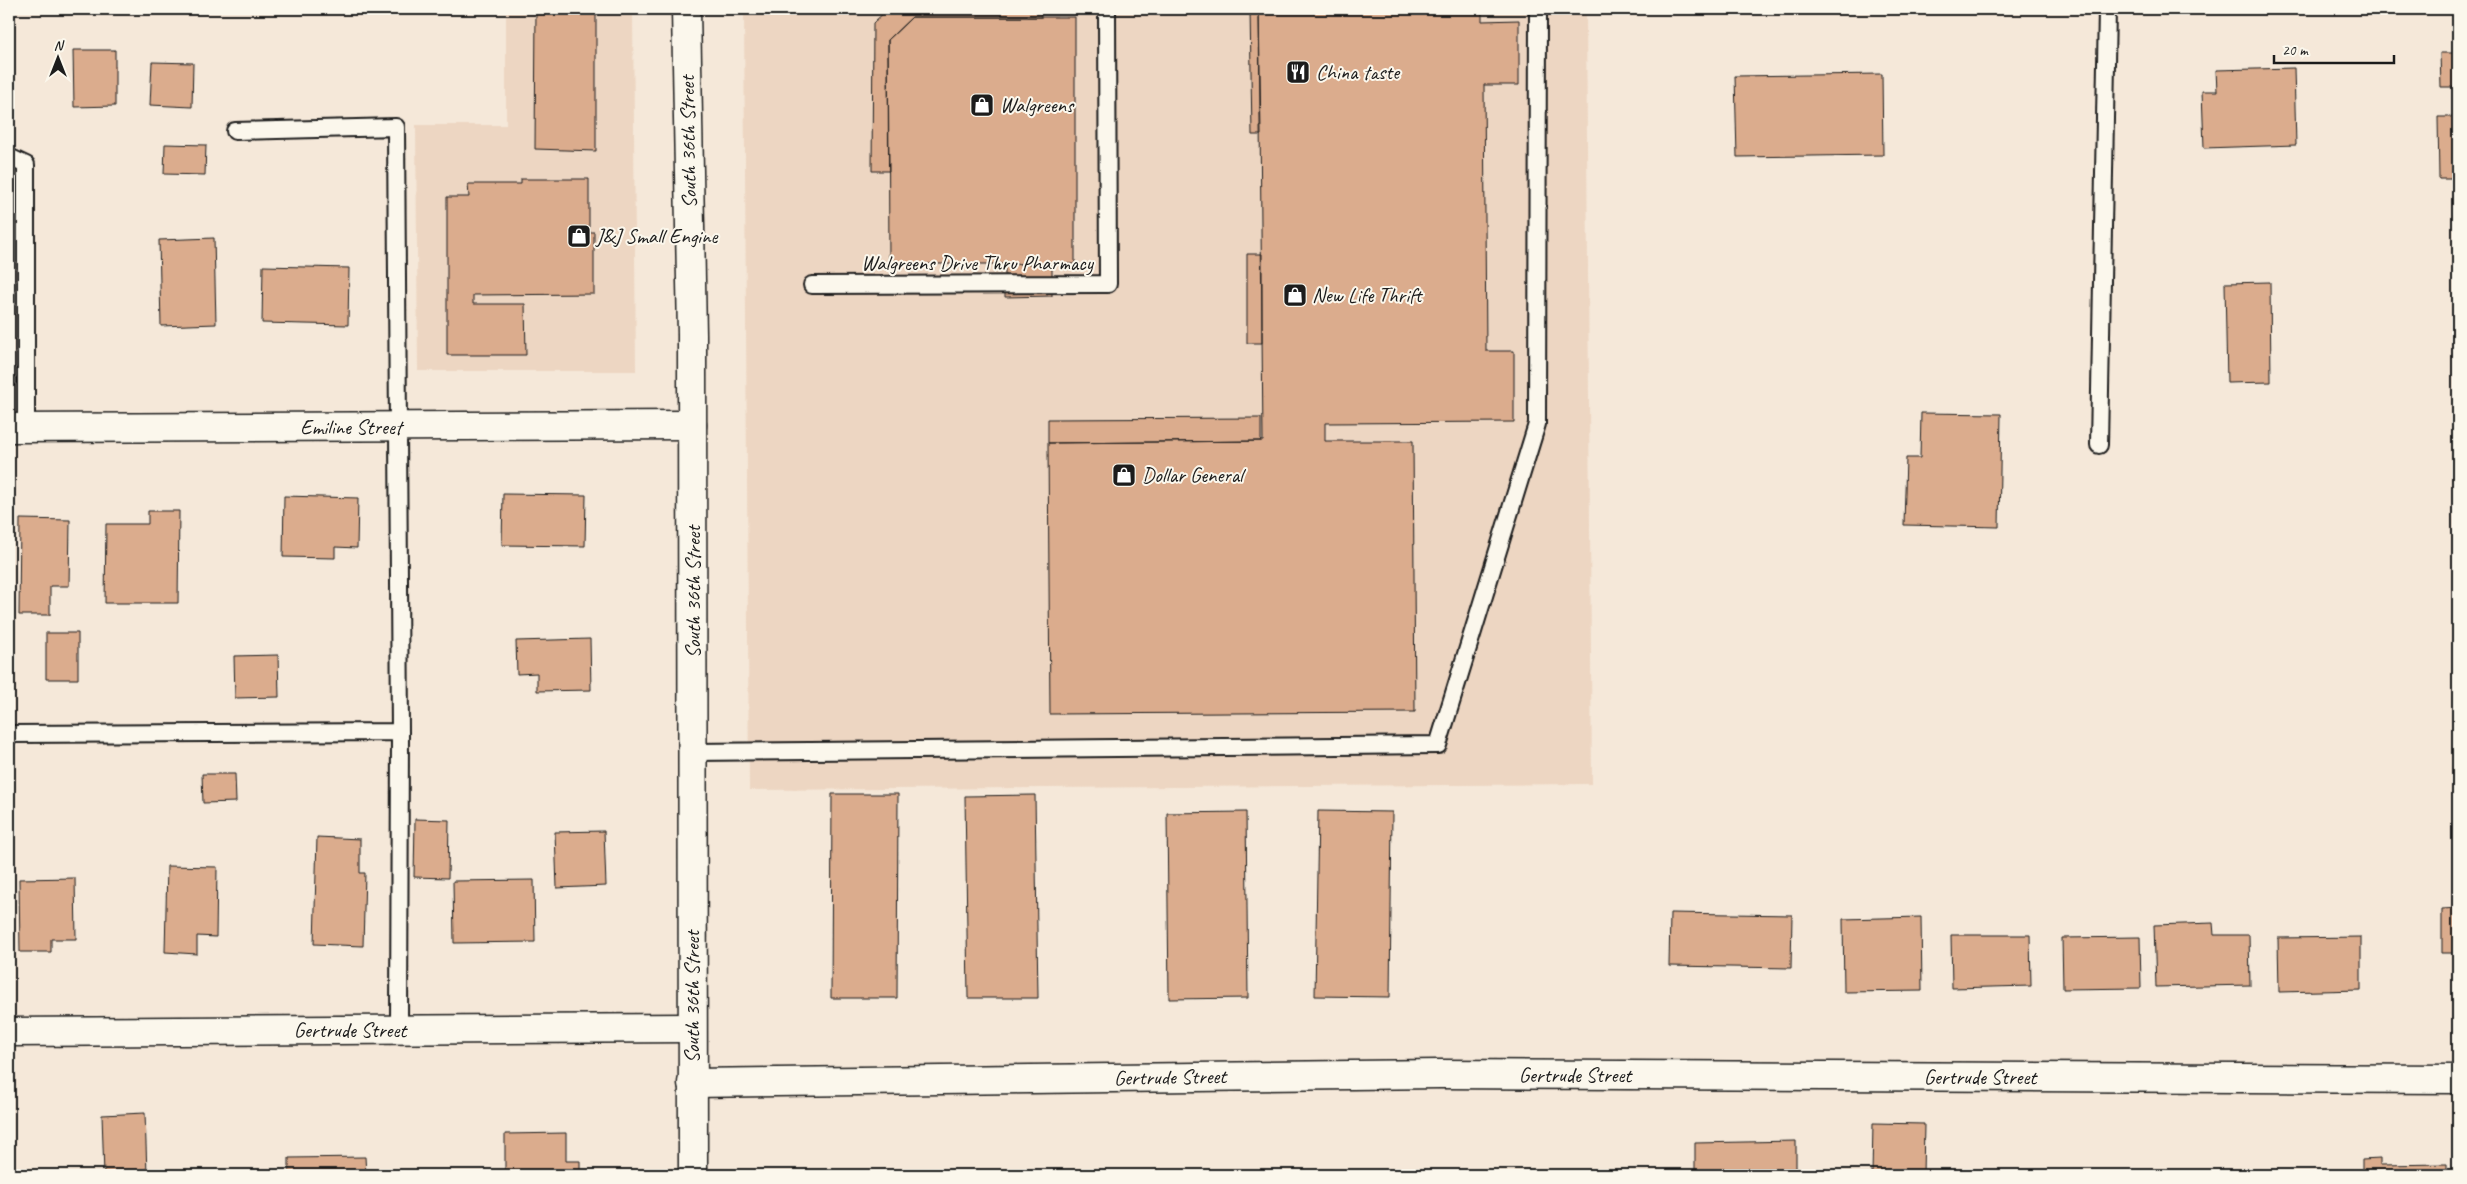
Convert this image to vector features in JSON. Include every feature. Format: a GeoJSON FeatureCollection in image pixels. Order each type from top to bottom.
{"type":"FeatureCollection","features":[{"type":"Feature","properties":{"kind":"street","name":"South 36th Street"},"geometry":{"type":"LineString","coordinates":[[686,9],[692,425],[693,1175]]}},
{"type":"Feature","properties":{"kind":"street","name":"Emiline Street"},"geometry":{"type":"LineString","coordinates":[[17,428],[692,425]]}},
{"type":"Feature","properties":{"kind":"street","name":"Gertrude Street"},"geometry":{"type":"LineString","coordinates":[[9,1032],[692,1028]]}},
{"type":"Feature","properties":{"kind":"street","name":"Gertrude Street"},"geometry":{"type":"LineString","coordinates":[[692,1084],[1440,1074],[2458,1079]]}},
{"type":"Feature","properties":{"kind":"lane","name":"Walgreens Drive Thru Pharmacy"},"geometry":{"type":"LineString","coordinates":[[812,285],[1108,284],[1106,9]]}},
{"type":"Feature","properties":{"kind":"lane"},"geometry":{"type":"LineString","coordinates":[[693,752],[1438,745],[1537,424],[1538,9]]}},
{"type":"Feature","properties":{"kind":"lane"},"geometry":{"type":"LineString","coordinates":[[2099,444],[2107,9]]}},
{"type":"Feature","properties":{"kind":"lane"},"geometry":{"type":"LineString","coordinates":[[235,131],[396,127],[400,732],[399,1030]]}},
{"type":"Feature","properties":{"kind":"lane"},"geometry":{"type":"LineString","coordinates":[[9,157],[26,165],[17,428]]}},
{"type":"Feature","properties":{"kind":"lane"},"geometry":{"type":"LineString","coordinates":[[9,734],[400,732]]}},
{"type":"Feature","properties":{"kind":"shaded area"},"geometry":{"type":"Polygon","coordinates":[[[458,9],[633,9],[636,371],[418,371],[416,125],[506,125],[506,11],[458,11],[458,9]]]}},
{"type":"Feature","properties":{"kind":"shaded area"},"geometry":{"type":"Polygon","coordinates":[[[744,9],[1586,9],[1592,784],[749,790],[744,9]]]}},
{"type":"Feature","properties":{"kind":"building"},"geometry":{"type":"Polygon","coordinates":[[[536,9],[596,9],[596,151],[535,149],[536,9]]]}},
{"type":"Feature","properties":{"kind":"building"},"geometry":{"type":"Polygon","coordinates":[[[888,9],[1041,9],[1041,17],[912,17],[888,40],[889,171],[872,171],[873,23],[888,9]]]}},
{"type":"Feature","properties":{"kind":"building"},"geometry":{"type":"Polygon","coordinates":[[[1250,9],[1259,9],[1261,135],[1252,135],[1250,9]]]}},
{"type":"Feature","properties":{"kind":"building"},"geometry":{"type":"Polygon","coordinates":[[[1259,9],[1482,9],[1482,21],[1519,20],[1519,85],[1484,85],[1486,351],[1514,351],[1514,422],[1325,423],[1325,441],[1413,441],[1415,712],[1050,714],[1048,443],[1263,441],[1259,9]]]}},
{"type":"Feature","properties":{"kind":"building","name":"Walgreens"},"geometry":{"type":"Polygon","coordinates":[[[912,17],[1075,17],[1075,264],[889,264],[888,40],[912,17]]]}},
{"type":"Feature","properties":{"kind":"building"},"geometry":{"type":"Polygon","coordinates":[[[73,50],[115,50],[115,106],[74,107],[73,50]]]}},
{"type":"Feature","properties":{"kind":"building"},"geometry":{"type":"Polygon","coordinates":[[[2440,53],[2458,53],[2458,87],[2441,87],[2440,53]]]}},
{"type":"Feature","properties":{"kind":"building"},"geometry":{"type":"Polygon","coordinates":[[[152,62],[193,63],[192,107],[150,105],[152,62]]]}},
{"type":"Feature","properties":{"kind":"building"},"geometry":{"type":"Polygon","coordinates":[[[2294,68],[2296,145],[2204,148],[2202,91],[2217,91],[2216,70],[2294,68]]]}},
{"type":"Feature","properties":{"kind":"building"},"geometry":{"type":"Polygon","coordinates":[[[1882,74],[1883,155],[1737,157],[1735,76],[1882,74]]]}},
{"type":"Feature","properties":{"kind":"building"},"geometry":{"type":"Polygon","coordinates":[[[2438,117],[2458,117],[2458,179],[2439,179],[2438,117]]]}},
{"type":"Feature","properties":{"kind":"building"},"geometry":{"type":"Polygon","coordinates":[[[165,144],[206,145],[205,175],[164,174],[165,144]]]}},
{"type":"Feature","properties":{"kind":"building"},"geometry":{"type":"Polygon","coordinates":[[[521,179],[589,179],[589,232],[594,232],[594,294],[473,295],[473,304],[525,304],[526,355],[447,355],[447,197],[469,197],[468,184],[521,184],[521,179]]]}},
{"type":"Feature","properties":{"kind":"building"},"geometry":{"type":"Polygon","coordinates":[[[214,238],[216,324],[161,326],[159,240],[214,238]]]}},
{"type":"Feature","properties":{"kind":"building"},"geometry":{"type":"Polygon","coordinates":[[[1247,254],[1262,254],[1262,343],[1247,343],[1247,254]]]}},
{"type":"Feature","properties":{"kind":"building"},"geometry":{"type":"Polygon","coordinates":[[[1005,264],[1052,264],[1052,296],[1005,297],[1005,264]]]}},
{"type":"Feature","properties":{"kind":"building"},"geometry":{"type":"Polygon","coordinates":[[[263,266],[349,268],[348,325],[262,323],[263,266]]]}},
{"type":"Feature","properties":{"kind":"building"},"geometry":{"type":"Polygon","coordinates":[[[2270,282],[2271,382],[2227,383],[2225,283],[2270,282]]]}},
{"type":"Feature","properties":{"kind":"building"},"geometry":{"type":"Polygon","coordinates":[[[1921,413],[2001,414],[1999,527],[1904,525],[1906,458],[1920,458],[1921,413]]]}},
{"type":"Feature","properties":{"kind":"building"},"geometry":{"type":"Polygon","coordinates":[[[1261,418],[1261,441],[1048,443],[1048,419],[1261,418]]]}},
{"type":"Feature","properties":{"kind":"building"},"geometry":{"type":"Polygon","coordinates":[[[503,494],[586,495],[585,546],[502,545],[503,494]]]}},
{"type":"Feature","properties":{"kind":"building"},"geometry":{"type":"Polygon","coordinates":[[[284,496],[358,498],[357,548],[335,547],[335,558],[283,557],[284,496]]]}},
{"type":"Feature","properties":{"kind":"building"},"geometry":{"type":"Polygon","coordinates":[[[148,511],[179,511],[178,603],[105,603],[106,524],[148,524],[148,511]]]}},
{"type":"Feature","properties":{"kind":"building"},"geometry":{"type":"Polygon","coordinates":[[[20,519],[70,520],[69,586],[50,586],[50,615],[19,615],[20,519]]]}},
{"type":"Feature","properties":{"kind":"building"},"geometry":{"type":"Polygon","coordinates":[[[46,633],[78,633],[78,679],[46,679],[46,633]]]}},
{"type":"Feature","properties":{"kind":"building"},"geometry":{"type":"Polygon","coordinates":[[[590,639],[591,690],[537,691],[537,673],[517,674],[516,641],[590,639]]]}},
{"type":"Feature","properties":{"kind":"building"},"geometry":{"type":"Polygon","coordinates":[[[278,655],[279,697],[235,698],[234,656],[278,655]]]}},
{"type":"Feature","properties":{"kind":"building"},"geometry":{"type":"Polygon","coordinates":[[[2455,679],[2458,679],[2458,701],[2455,701],[2455,679]]]}},
{"type":"Feature","properties":{"kind":"building"},"geometry":{"type":"Polygon","coordinates":[[[202,774],[235,774],[236,802],[203,803],[202,774]]]}},
{"type":"Feature","properties":{"kind":"building"},"geometry":{"type":"Polygon","coordinates":[[[832,794],[898,794],[897,998],[831,998],[832,794]]]}},
{"type":"Feature","properties":{"kind":"building"},"geometry":{"type":"Polygon","coordinates":[[[1035,795],[1038,998],[968,998],[965,796],[1035,795]]]}},
{"type":"Feature","properties":{"kind":"building"},"geometry":{"type":"Polygon","coordinates":[[[1318,811],[1392,812],[1390,997],[1315,996],[1318,811]]]}},
{"type":"Feature","properties":{"kind":"building"},"geometry":{"type":"Polygon","coordinates":[[[1246,812],[1248,998],[1169,999],[1167,813],[1246,812]]]}},
{"type":"Feature","properties":{"kind":"building"},"geometry":{"type":"Polygon","coordinates":[[[415,819],[449,820],[448,878],[414,877],[415,819]]]}},
{"type":"Feature","properties":{"kind":"building"},"geometry":{"type":"Polygon","coordinates":[[[604,831],[606,886],[557,888],[555,832],[604,831]]]}},
{"type":"Feature","properties":{"kind":"building"},"geometry":{"type":"Polygon","coordinates":[[[317,837],[360,839],[360,873],[365,873],[363,946],[314,944],[317,837]]]}},
{"type":"Feature","properties":{"kind":"building"},"geometry":{"type":"Polygon","coordinates":[[[167,866],[217,867],[216,937],[197,936],[197,954],[165,952],[167,866]]]}},
{"type":"Feature","properties":{"kind":"building"},"geometry":{"type":"Polygon","coordinates":[[[75,878],[76,939],[51,939],[51,952],[20,952],[19,879],[75,878]]]}},
{"type":"Feature","properties":{"kind":"building"},"geometry":{"type":"Polygon","coordinates":[[[534,880],[535,942],[454,943],[453,881],[534,880]]]}},
{"type":"Feature","properties":{"kind":"building"},"geometry":{"type":"Polygon","coordinates":[[[2458,908],[2458,953],[2442,953],[2442,909],[2458,908]]]}},
{"type":"Feature","properties":{"kind":"building"},"geometry":{"type":"Polygon","coordinates":[[[1670,913],[1792,915],[1791,968],[1669,966],[1670,913]]]}},
{"type":"Feature","properties":{"kind":"building"},"geometry":{"type":"Polygon","coordinates":[[[1921,917],[1922,991],[1844,992],[1843,919],[1921,917]]]}},
{"type":"Feature","properties":{"kind":"building"},"geometry":{"type":"Polygon","coordinates":[[[2213,923],[2214,935],[2249,935],[2250,985],[2156,987],[2154,925],[2213,923]]]}},
{"type":"Feature","properties":{"kind":"building"},"geometry":{"type":"Polygon","coordinates":[[[1951,935],[2030,935],[2031,986],[1952,988],[1951,935]]]}},
{"type":"Feature","properties":{"kind":"building"},"geometry":{"type":"Polygon","coordinates":[[[2140,937],[2141,988],[2063,989],[2062,938],[2140,937]]]}},
{"type":"Feature","properties":{"kind":"building"},"geometry":{"type":"Polygon","coordinates":[[[2361,937],[2361,990],[2279,992],[2278,938],[2361,937]]]}},
{"type":"Feature","properties":{"kind":"building"},"geometry":{"type":"Polygon","coordinates":[[[145,1113],[147,1175],[104,1175],[102,1115],[145,1113]]]}},
{"type":"Feature","properties":{"kind":"building"},"geometry":{"type":"Polygon","coordinates":[[[1873,1123],[1924,1124],[1923,1175],[1872,1175],[1873,1123]]]}},
{"type":"Feature","properties":{"kind":"building"},"geometry":{"type":"Polygon","coordinates":[[[566,1133],[566,1161],[580,1161],[580,1175],[505,1175],[505,1134],[566,1133]]]}},
{"type":"Feature","properties":{"kind":"building"},"geometry":{"type":"Polygon","coordinates":[[[1796,1141],[1796,1175],[1695,1175],[1695,1143],[1796,1141]]]}},
{"type":"Feature","properties":{"kind":"building"},"geometry":{"type":"Polygon","coordinates":[[[9,1153],[11,1153],[11,1175],[9,1175],[9,1153]]]}},
{"type":"Feature","properties":{"kind":"building"},"geometry":{"type":"Polygon","coordinates":[[[365,1157],[366,1175],[289,1175],[289,1158],[365,1157]]]}},
{"type":"Feature","properties":{"kind":"building"},"geometry":{"type":"Polygon","coordinates":[[[2380,1159],[2380,1165],[2447,1164],[2447,1175],[2362,1175],[2362,1160],[2380,1159]]]}},
{"type":"Feature","properties":{"kind":"place","name":"China taste"},"geometry":{"type":"Point","coordinates":[1298,72]}},
{"type":"Feature","properties":{"kind":"place","name":"Walgreens"},"geometry":{"type":"Point","coordinates":[982,105]}},
{"type":"Feature","properties":{"kind":"place","name":"J&J Small Engine"},"geometry":{"type":"Point","coordinates":[579,236]}},
{"type":"Feature","properties":{"kind":"place","name":"New Life Thrift"},"geometry":{"type":"Point","coordinates":[1295,295]}},
{"type":"Feature","properties":{"kind":"place","name":"Dollar General"},"geometry":{"type":"Point","coordinates":[1124,475]}}]}
